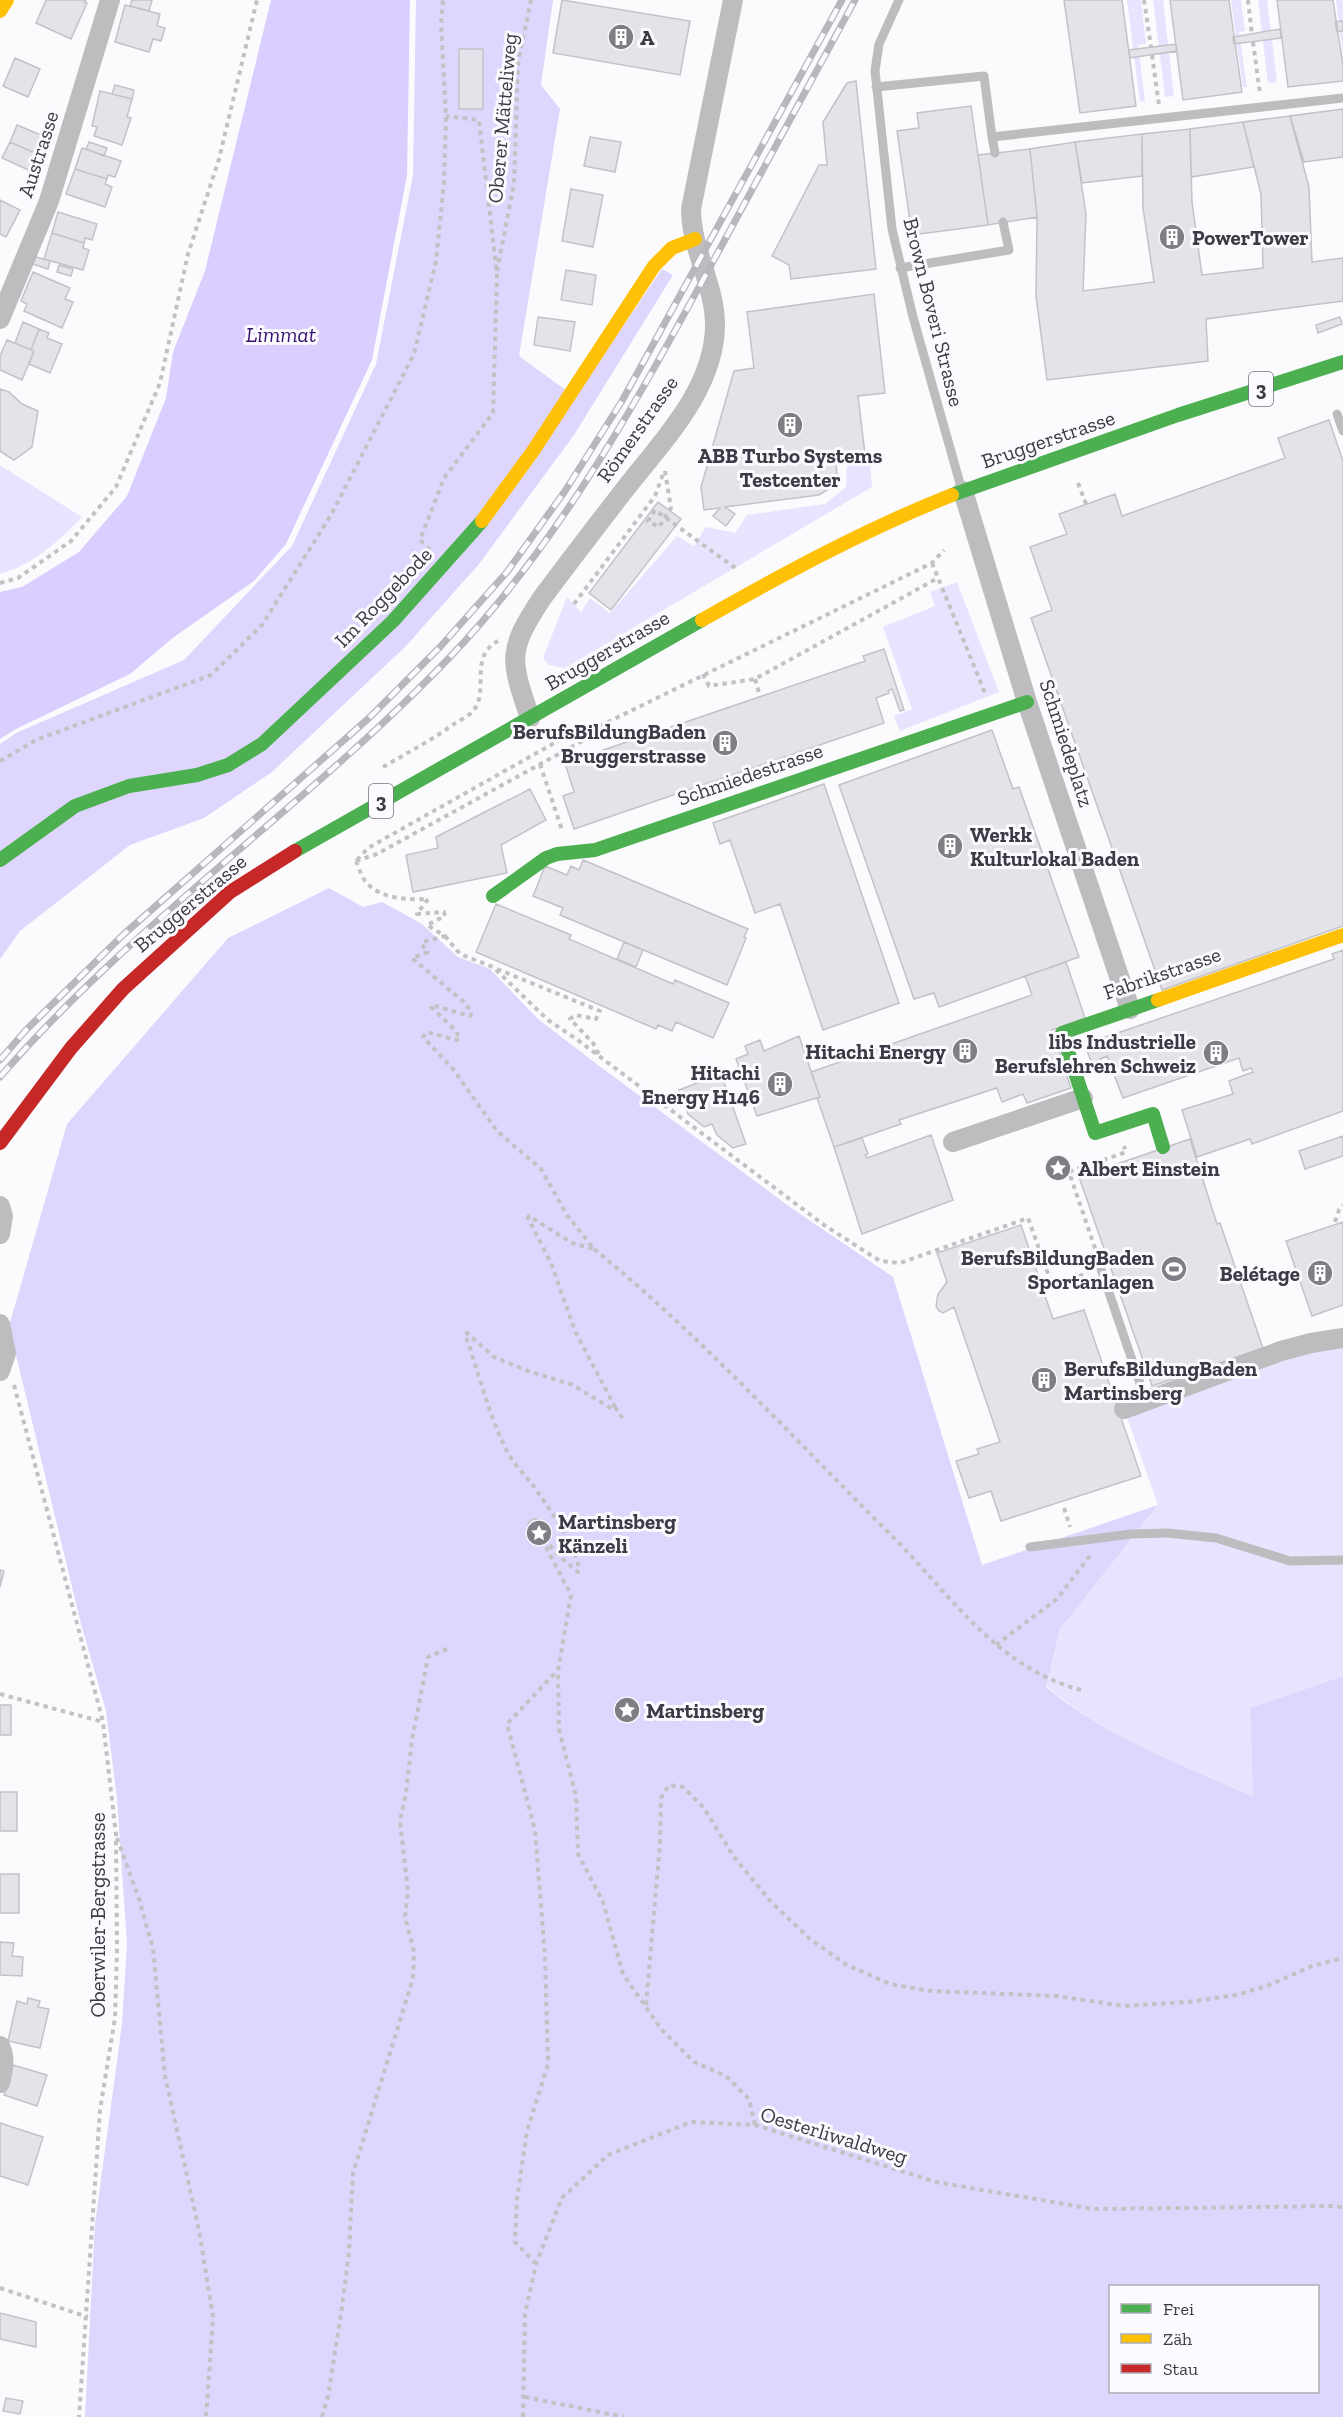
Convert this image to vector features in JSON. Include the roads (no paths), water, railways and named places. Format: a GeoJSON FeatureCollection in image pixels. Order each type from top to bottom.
{"type":"FeatureCollection","features":[{"type":"Feature","properties":{"kind":"street"},"geometry":{"type":"LineString","coordinates":[[0,10],[7,0]]}},
{"type":"Feature","properties":{"kind":"street","name":"Austrasse"},"geometry":{"type":"LineString","coordinates":[[0,319],[49,201],[110,0]]}},
{"type":"Feature","properties":{"kind":"street","name":"Römerstrasse"},"geometry":{"type":"LineString","coordinates":[[530,718],[514,664],[515,650],[522,628],[542,598],[678,421],[700,383],[711,350],[715,324],[711,298],[695,239],[691,210],[733,0]]}},
{"type":"Feature","properties":{"kind":"street","name":"Im Roggebode"},"geometry":{"type":"LineString","coordinates":[[0,860],[75,806],[129,786],[196,775],[228,765],[262,744],[393,621],[471,535],[533,452],[654,266],[672,248],[695,239]]}},
{"type":"Feature","properties":{"kind":"street","name":"Bruggerstrasse"},"geometry":{"type":"LineString","coordinates":[[0,1143],[64,1057],[123,989],[230,892],[314,839],[806,564],[909,512],[1178,415],[1343,362]]}},
{"type":"Feature","properties":{"kind":"street","name":"Schmiedeplatz"},"geometry":{"type":"LineString","coordinates":[[963,491],[1028,702],[1130,1009]]}},
{"type":"Feature","properties":{"kind":"street","name":"Schmiedestrasse"},"geometry":{"type":"LineString","coordinates":[[493,896],[546,858],[595,850],[1028,702]]}},
{"type":"Feature","properties":{"kind":"street","name":"Fabrikstrasse"},"geometry":{"type":"LineString","coordinates":[[1163,1147],[1153,1114],[1095,1133],[1062,1033],[1343,935]]}},
{"type":"Feature","properties":{"kind":"street"},"geometry":{"type":"LineString","coordinates":[[953,1142],[1083,1098]]}},
{"type":"Feature","properties":{"kind":"street"},"geometry":{"type":"LineString","coordinates":[[0,1206],[3,1216],[0,1234]]}},
{"type":"Feature","properties":{"kind":"street"},"geometry":{"type":"LineString","coordinates":[[0,1324],[3,1362]]}},
{"type":"Feature","properties":{"kind":"street"},"geometry":{"type":"LineString","coordinates":[[1124,1409],[1295,1347],[1343,1338]]}},
{"type":"Feature","properties":{"kind":"street"},"geometry":{"type":"LineString","coordinates":[[0,2046],[4,2066],[0,2083]]}},
{"type":"Feature","properties":{"kind":"lane","name":"Brown Boveri Strasse"},"geometry":{"type":"LineString","coordinates":[[899,0],[879,44],[876,64],[876,87],[892,230],[900,268],[963,491]]}},
{"type":"Feature","properties":{"kind":"lane"},"geometry":{"type":"LineString","coordinates":[[876,87],[984,76],[994,153]]}},
{"type":"Feature","properties":{"kind":"lane"},"geometry":{"type":"LineString","coordinates":[[992,137],[1343,98]]}},
{"type":"Feature","properties":{"kind":"lane"},"geometry":{"type":"LineString","coordinates":[[900,268],[1009,250],[1003,222]]}},
{"type":"Feature","properties":{"kind":"lane"},"geometry":{"type":"LineString","coordinates":[[1337,414],[1343,431]]}},
{"type":"Feature","properties":{"kind":"lane"},"geometry":{"type":"LineString","coordinates":[[1101,1269],[1146,1401]]}},
{"type":"Feature","properties":{"kind":"lane"},"geometry":{"type":"LineString","coordinates":[[1030,1547],[1145,1533],[1183,1534],[1227,1541],[1290,1561],[1343,1560]]}},
{"type":"Feature","properties":{"kind":"water","name":"Limmat"},"geometry":{"type":"Polygon","coordinates":[[[271,0],[410,0],[407,175],[372,360],[286,544],[254,581],[174,637],[130,674],[0,739],[0,592],[22,587],[79,552],[127,496],[166,398],[173,352],[205,271],[271,0]]]}},
{"type":"Feature","properties":{"kind":"railway"},"geometry":{"type":"LineString","coordinates":[[0,1060],[26,1030],[124,934],[369,718],[440,647],[507,572],[565,491],[622,401],[842,0]]}},
{"type":"Feature","properties":{"kind":"railway"},"geometry":{"type":"LineString","coordinates":[[0,1077],[107,967],[338,764],[449,658],[491,612],[565,513],[631,408],[855,0]]}},
{"type":"Feature","properties":{"kind":"place","name":"A"},"geometry":{"type":"Point","coordinates":[621,37]}},
{"type":"Feature","properties":{"kind":"place","name":"PowerTower"},"geometry":{"type":"Point","coordinates":[1172,237]}},
{"type":"Feature","properties":{"kind":"place","name":"ABB Turbo Systems Testcenter"},"geometry":{"type":"Point","coordinates":[790,425]}},
{"type":"Feature","properties":{"kind":"place","name":"BerufsBildungBaden Bruggerstrasse"},"geometry":{"type":"Point","coordinates":[725,743]}},
{"type":"Feature","properties":{"kind":"place","name":"Werkk Kulturlokal Baden"},"geometry":{"type":"Point","coordinates":[950,846]}},
{"type":"Feature","properties":{"kind":"place","name":"Hitachi Energy"},"geometry":{"type":"Point","coordinates":[965,1051]}},
{"type":"Feature","properties":{"kind":"place","name":"libs Industrielle Berufslehren Schweiz"},"geometry":{"type":"Point","coordinates":[1216,1053]}},
{"type":"Feature","properties":{"kind":"place","name":"Hitachi Energy H146"},"geometry":{"type":"Point","coordinates":[780,1084]}},
{"type":"Feature","properties":{"kind":"place","name":"Albert Einstein"},"geometry":{"type":"Point","coordinates":[1058,1168]}},
{"type":"Feature","properties":{"kind":"place","name":"BerufsBildungBaden Sportanlagen"},"geometry":{"type":"Point","coordinates":[1174,1269]}},
{"type":"Feature","properties":{"kind":"place","name":"Belétage"},"geometry":{"type":"Point","coordinates":[1320,1273]}},
{"type":"Feature","properties":{"kind":"place","name":"BerufsBildungBaden Martinsberg"},"geometry":{"type":"Point","coordinates":[1044,1380]}},
{"type":"Feature","properties":{"kind":"place","name":"Martinsberg Känzeli"},"geometry":{"type":"Point","coordinates":[539,1533]}},
{"type":"Feature","properties":{"kind":"place","name":"Martinsberg"},"geometry":{"type":"Point","coordinates":[627,1710]}}]}
